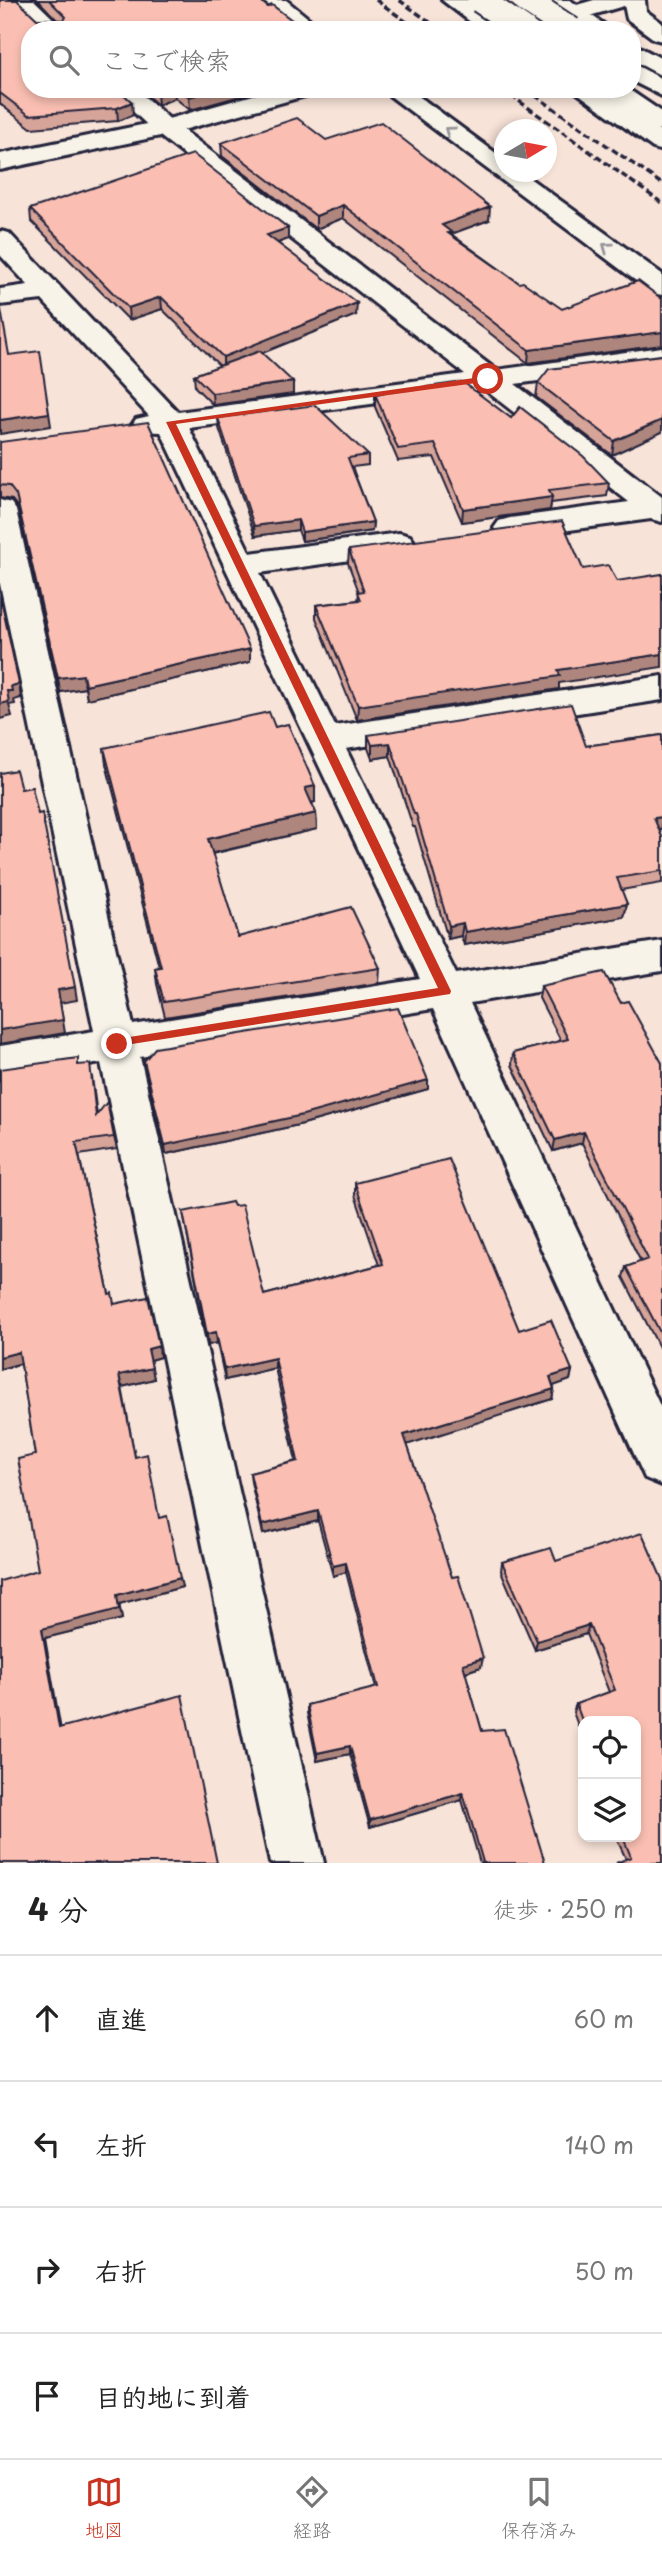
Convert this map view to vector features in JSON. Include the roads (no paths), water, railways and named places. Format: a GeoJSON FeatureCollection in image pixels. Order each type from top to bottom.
{"type":"FeatureCollection","features":[{"type":"Feature","properties":{"kind":"main road"},"geometry":{"type":"LineString","coordinates":[[20,0],[44,21]]}},
{"type":"Feature","properties":{"kind":"main road"},"geometry":{"type":"LineString","coordinates":[[272,0],[300,21]]}},
{"type":"Feature","properties":{"kind":"main road"},"geometry":{"type":"LineString","coordinates":[[453,0],[484,21]]}},
{"type":"Feature","properties":{"kind":"main road"},"geometry":{"type":"LineString","coordinates":[[480,0],[511,21]]}},
{"type":"Feature","properties":{"kind":"main road"},"geometry":{"type":"LineString","coordinates":[[526,0],[567,14]]}},
{"type":"Feature","properties":{"kind":"main road"},"geometry":{"type":"LineString","coordinates":[[544,21],[618,0]]}},
{"type":"Feature","properties":{"kind":"main road"},"geometry":{"type":"LineString","coordinates":[[634,0],[635,14],[662,34]]}},
{"type":"Feature","properties":{"kind":"main road"},"geometry":{"type":"LineString","coordinates":[[641,56],[662,69]]}},
{"type":"Feature","properties":{"kind":"main road"},"geometry":{"type":"LineString","coordinates":[[641,76],[662,89]]}},
{"type":"Feature","properties":{"kind":"main road"},"geometry":{"type":"LineString","coordinates":[[131,98],[165,128],[660,510]]}},
{"type":"Feature","properties":{"kind":"main road"},"geometry":{"type":"LineString","coordinates":[[0,162],[165,128],[271,98]]}},
{"type":"Feature","properties":{"kind":"main road"},"geometry":{"type":"LineString","coordinates":[[405,98],[494,163]]}},
{"type":"Feature","properties":{"kind":"main road"},"geometry":{"type":"LineString","coordinates":[[597,98],[662,142]]}},
{"type":"Feature","properties":{"kind":"main road"},"geometry":{"type":"LineString","coordinates":[[625,98],[662,123]]}},
{"type":"Feature","properties":{"kind":"main road"},"geometry":{"type":"LineString","coordinates":[[520,182],[662,287]]}},
{"type":"Feature","properties":{"kind":"main road"},"geometry":{"type":"LineString","coordinates":[[0,239],[171,422],[445,991],[662,1462]]}},
{"type":"Feature","properties":{"kind":"main road"},"geometry":{"type":"LineString","coordinates":[[0,297],[49,291]]}},
{"type":"Feature","properties":{"kind":"main road"},"geometry":{"type":"LineString","coordinates":[[118,429],[662,356]]}},
{"type":"Feature","properties":{"kind":"main road"},"geometry":{"type":"LineString","coordinates":[[0,510],[297,1863]]}},
{"type":"Feature","properties":{"kind":"main road"},"geometry":{"type":"LineString","coordinates":[[482,532],[660,510]]}},
{"type":"Feature","properties":{"kind":"main road"},"geometry":{"type":"LineString","coordinates":[[240,565],[429,539]]}},
{"type":"Feature","properties":{"kind":"main road"},"geometry":{"type":"LineString","coordinates":[[325,740],[662,688]]}},
{"type":"Feature","properties":{"kind":"main road"},"geometry":{"type":"LineString","coordinates":[[0,1063],[662,956]]}},
{"type":"Feature","properties":{"kind":"railway"},"geometry":{"type":"LineString","coordinates":[[376,0],[405,21]]}},
{"type":"Feature","properties":{"kind":"railway"},"geometry":{"type":"LineString","coordinates":[[399,0],[428,21]]}},
{"type":"Feature","properties":{"kind":"railway"},"geometry":{"type":"LineString","coordinates":[[515,98],[662,203]]}},
{"type":"Feature","properties":{"kind":"railway"},"geometry":{"type":"LineString","coordinates":[[539,98],[662,184]]}}]}
